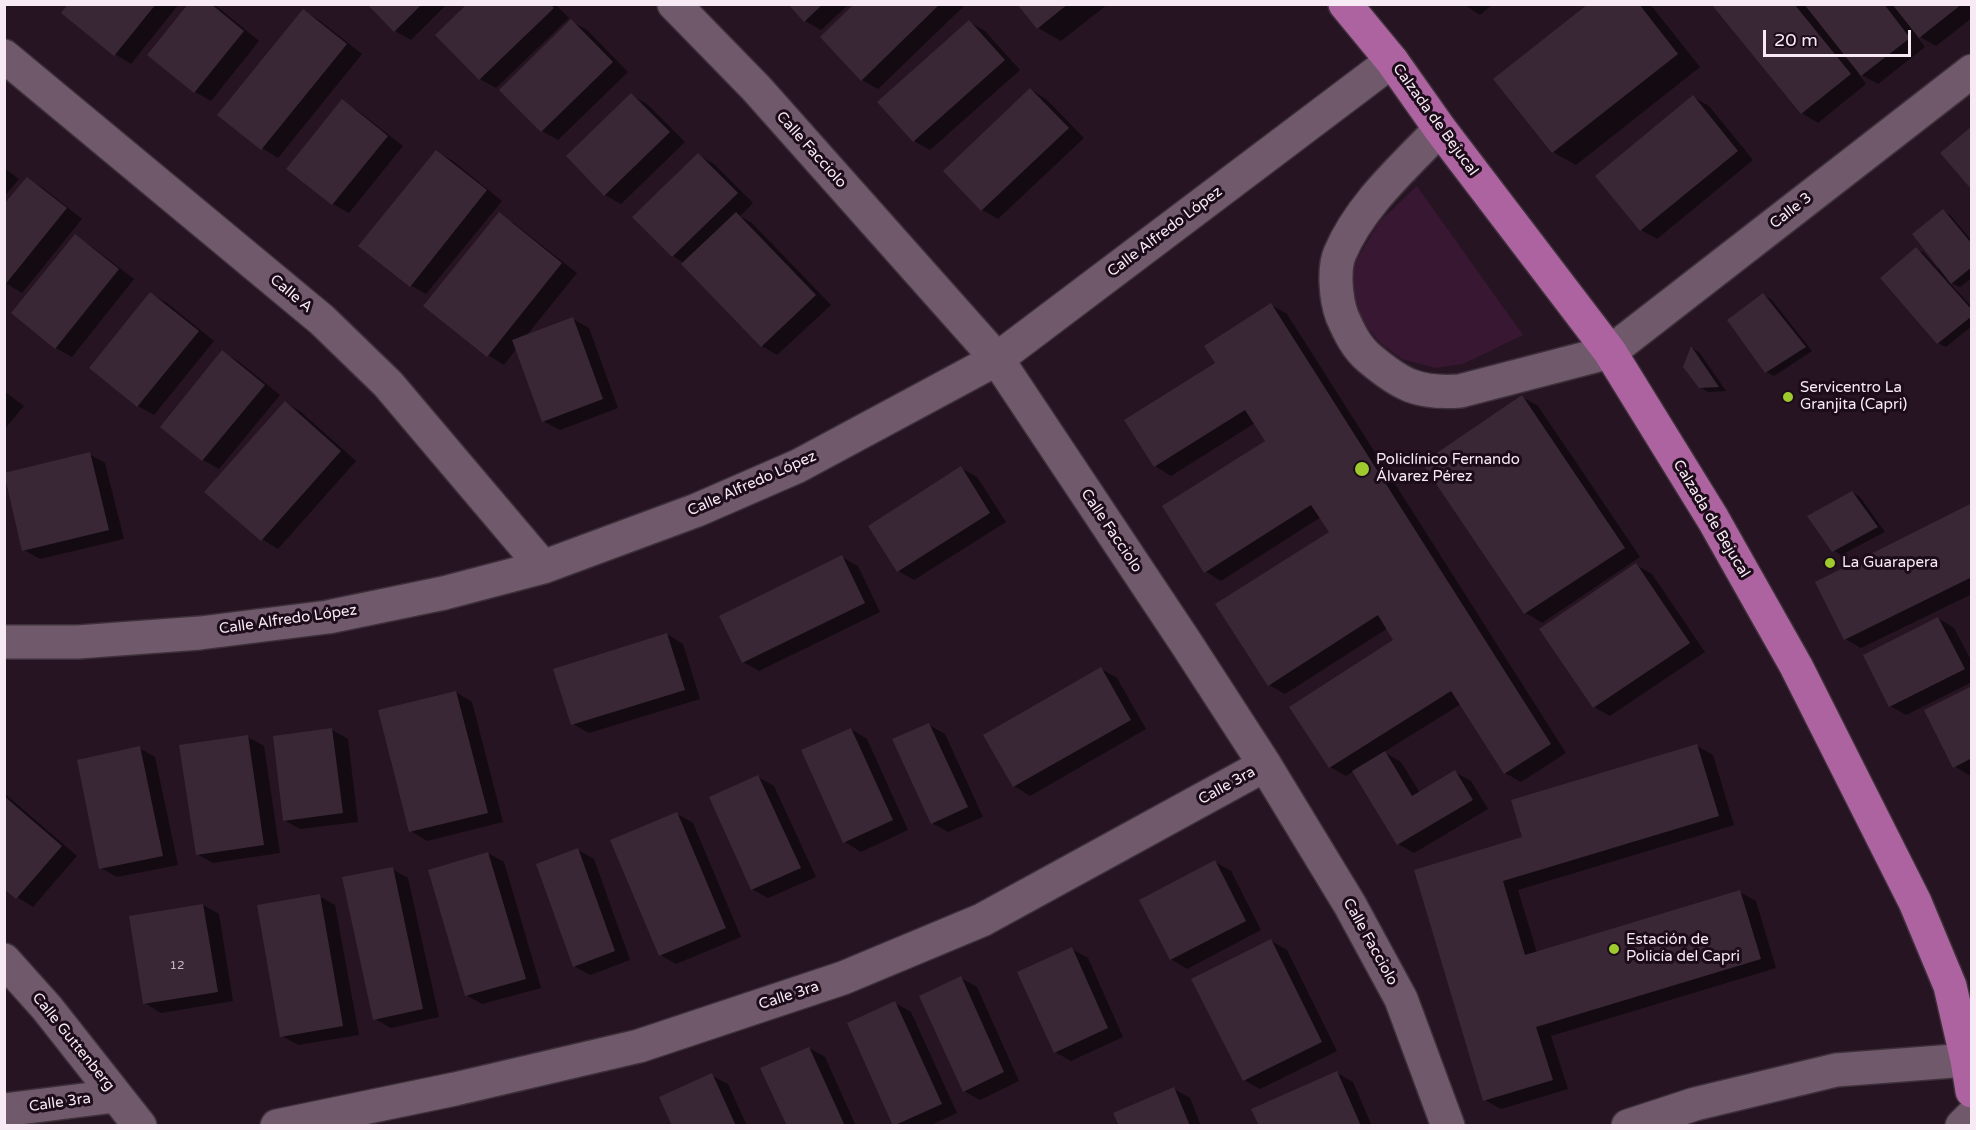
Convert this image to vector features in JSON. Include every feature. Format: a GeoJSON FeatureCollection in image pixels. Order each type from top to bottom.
{"type":"FeatureCollection","features":[{"type":"Feature","properties":{"kind":"main road","name":"Calzada de Bejucal"},"geometry":{"type":"LineString","coordinates":[[1345,4],[1392,61],[1440,129],[1610,352],[1719,530],[1796,666],[1916,902],[1950,986],[1970,1070]]}},
{"type":"Feature","properties":{"kind":"street","name":"Calle Facciolo"},"geometry":{"type":"LineString","coordinates":[[674,4],[756,88],[997,359],[1265,765],[1350,905],[1401,999],[1448,1125]]}},
{"type":"Feature","properties":{"kind":"street","name":"Calle A"},"geometry":{"type":"LineString","coordinates":[[4,56],[322,320],[388,384],[543,567]]}},
{"type":"Feature","properties":{"kind":"street","name":"Calle Alfredo López"},"geometry":{"type":"LineString","coordinates":[[4,642],[78,642],[200,633],[328,617],[444,593],[543,567],[697,510],[798,466],[997,359],[1392,61]]}},
{"type":"Feature","properties":{"kind":"street","name":"Calle 3"},"geometry":{"type":"LineString","coordinates":[[1610,352],[1971,70]]}},
{"type":"Feature","properties":{"kind":"street"},"geometry":{"type":"LineString","coordinates":[[1440,129],[1375,198],[1356,223],[1339,255],[1336,286],[1340,309],[1349,333],[1366,355],[1386,372],[1413,388],[1437,393],[1460,392],[1610,352]]}},
{"type":"Feature","properties":{"kind":"street","name":"Calle 3ra"},"geometry":{"type":"LineString","coordinates":[[277,1125],[455,1089],[639,1046],[843,978],[982,920],[1265,765]]}},
{"type":"Feature","properties":{"kind":"street","name":"Calle Guttenberg"},"geometry":{"type":"LineString","coordinates":[[4,960],[47,1008],[140,1125]]}},
{"type":"Feature","properties":{"kind":"street"},"geometry":{"type":"LineString","coordinates":[[1628,1125],[1695,1104],[1836,1070],[1970,1070]]}},
{"type":"Feature","properties":{"kind":"street","name":"Calle 3ra"},"geometry":{"type":"LineString","coordinates":[[4,1110],[115,1096]]}},
{"type":"Feature","properties":{"kind":"street"},"geometry":{"type":"LineString","coordinates":[[1962,1125],[1971,1116]]}},
{"type":"Feature","properties":{"kind":"shaded area"},"geometry":{"type":"Polygon","coordinates":[[[1417,186],[1523,335],[1463,364],[1435,368],[1402,359],[1380,343],[1360,319],[1353,291],[1354,264],[1379,222],[1417,186]]]}},
{"type":"Feature","properties":{"kind":"building"},"geometry":{"type":"Polygon","coordinates":[[[68,4],[156,4],[114,56],[61,13],[68,4]]]}},
{"type":"Feature","properties":{"kind":"building"},"geometry":{"type":"Polygon","coordinates":[[[188,4],[211,4],[244,31],[194,93],[147,55],[188,4]]]}},
{"type":"Feature","properties":{"kind":"building"},"geometry":{"type":"Polygon","coordinates":[[[367,4],[422,4],[394,32],[367,4]]]}},
{"type":"Feature","properties":{"kind":"building"},"geometry":{"type":"Polygon","coordinates":[[[467,4],[550,4],[554,8],[479,80],[435,35],[467,4]]]}},
{"type":"Feature","properties":{"kind":"building"},"geometry":{"type":"Polygon","coordinates":[[[788,4],[823,4],[804,22],[788,4]]]}},
{"type":"Feature","properties":{"kind":"building"},"geometry":{"type":"Polygon","coordinates":[[[854,4],[940,4],[861,81],[820,37],[854,4]]]}},
{"type":"Feature","properties":{"kind":"building"},"geometry":{"type":"Polygon","coordinates":[[[1017,4],[1068,4],[1037,29],[1017,4]]]}},
{"type":"Feature","properties":{"kind":"building"},"geometry":{"type":"Polygon","coordinates":[[[1588,4],[1639,4],[1678,54],[1552,153],[1493,79],[1588,4]]]}},
{"type":"Feature","properties":{"kind":"building"},"geometry":{"type":"Polygon","coordinates":[[[1804,4],[1884,4],[1910,38],[1861,76],[1804,4]]]}},
{"type":"Feature","properties":{"kind":"building"},"geometry":{"type":"Polygon","coordinates":[[[1892,4],[1962,4],[1919,38],[1892,4]]]}},
{"type":"Feature","properties":{"kind":"building"},"geometry":{"type":"Polygon","coordinates":[[[1712,5],[1795,5],[1851,74],[1801,114],[1712,5]]]}},
{"type":"Feature","properties":{"kind":"building"},"geometry":{"type":"Polygon","coordinates":[[[303,9],[347,44],[261,150],[217,115],[303,9]]]}},
{"type":"Feature","properties":{"kind":"building"},"geometry":{"type":"Polygon","coordinates":[[[571,19],[613,62],[541,132],[499,90],[571,19]]]}},
{"type":"Feature","properties":{"kind":"building"},"geometry":{"type":"Polygon","coordinates":[[[969,20],[1005,60],[913,142],[877,102],[969,20]]]}},
{"type":"Feature","properties":{"kind":"building"},"geometry":{"type":"Polygon","coordinates":[[[1030,88],[1069,128],[981,211],[943,171],[1030,88]]]}},
{"type":"Feature","properties":{"kind":"building"},"geometry":{"type":"Polygon","coordinates":[[[631,93],[670,132],[604,196],[566,156],[631,93]]]}},
{"type":"Feature","properties":{"kind":"building"},"geometry":{"type":"Polygon","coordinates":[[[1693,95],[1738,151],[1640,231],[1595,176],[1693,95]]]}},
{"type":"Feature","properties":{"kind":"building"},"geometry":{"type":"Polygon","coordinates":[[[342,99],[388,136],[332,205],[286,169],[342,99]]]}},
{"type":"Feature","properties":{"kind":"building"},"geometry":{"type":"Polygon","coordinates":[[[1972,126],[1972,190],[1940,153],[1972,126]]]}},
{"type":"Feature","properties":{"kind":"building"},"geometry":{"type":"Polygon","coordinates":[[[436,150],[487,190],[410,287],[358,246],[436,150]]]}},
{"type":"Feature","properties":{"kind":"building"},"geometry":{"type":"Polygon","coordinates":[[[698,153],[738,193],[672,257],[632,217],[698,153]]]}},
{"type":"Feature","properties":{"kind":"building"},"geometry":{"type":"Polygon","coordinates":[[[27,177],[67,208],[4,286],[4,204],[27,177]]]}},
{"type":"Feature","properties":{"kind":"building"},"geometry":{"type":"Polygon","coordinates":[[[1943,209],[1972,244],[1972,267],[1951,284],[1912,234],[1943,209]]]}},
{"type":"Feature","properties":{"kind":"building"},"geometry":{"type":"Polygon","coordinates":[[[499,212],[562,263],[487,357],[423,306],[499,212]]]}},
{"type":"Feature","properties":{"kind":"building"},"geometry":{"type":"Polygon","coordinates":[[[736,212],[816,295],[761,347],[681,264],[736,212]]]}},
{"type":"Feature","properties":{"kind":"building"},"geometry":{"type":"Polygon","coordinates":[[[75,234],[119,269],[55,349],[11,313],[75,234]]]}},
{"type":"Feature","properties":{"kind":"building"},"geometry":{"type":"Polygon","coordinates":[[[1916,247],[1972,310],[1972,316],[1937,344],[1880,278],[1916,247]]]}},
{"type":"Feature","properties":{"kind":"building"},"geometry":{"type":"Polygon","coordinates":[[[150,292],[199,331],[137,407],[89,368],[150,292]]]}},
{"type":"Feature","properties":{"kind":"building"},"geometry":{"type":"Polygon","coordinates":[[[1763,293],[1806,347],[1765,373],[1727,320],[1763,293]]]}},
{"type":"Feature","properties":{"kind":"building"},"geometry":{"type":"Polygon","coordinates":[[[1271,303],[1551,744],[1504,774],[1451,691],[1329,768],[1289,707],[1393,640],[1378,615],[1268,686],[1215,604],[1329,532],[1311,505],[1204,573],[1162,506],[1265,441],[1245,410],[1154,467],[1124,420],[1215,363],[1204,346],[1271,303]]]}},
{"type":"Feature","properties":{"kind":"building"},"geometry":{"type":"Polygon","coordinates":[[[573,317],[603,399],[542,422],[512,340],[573,317]]]}},
{"type":"Feature","properties":{"kind":"building"},"geometry":{"type":"Polygon","coordinates":[[[1691,346],[1719,387],[1699,388],[1683,367],[1691,346]]]}},
{"type":"Feature","properties":{"kind":"building"},"geometry":{"type":"Polygon","coordinates":[[[222,350],[265,385],[202,461],[160,427],[222,350]]]}},
{"type":"Feature","properties":{"kind":"building"},"geometry":{"type":"Polygon","coordinates":[[[1522,395],[1625,548],[1524,614],[1422,463],[1522,395]]]}},
{"type":"Feature","properties":{"kind":"building"},"geometry":{"type":"Polygon","coordinates":[[[285,401],[341,451],[261,541],[204,492],[285,401]]]}},
{"type":"Feature","properties":{"kind":"building"},"geometry":{"type":"Polygon","coordinates":[[[90,452],[109,530],[22,551],[4,473],[90,452]]]}},
{"type":"Feature","properties":{"kind":"building"},"geometry":{"type":"Polygon","coordinates":[[[961,466],[990,513],[897,572],[868,526],[961,466]]]}},
{"type":"Feature","properties":{"kind":"building"},"geometry":{"type":"Polygon","coordinates":[[[1852,491],[1878,527],[1832,552],[1807,516],[1852,491]]]}},
{"type":"Feature","properties":{"kind":"building"},"geometry":{"type":"Polygon","coordinates":[[[1972,503],[1972,577],[1844,640],[1815,582],[1972,503]]]}},
{"type":"Feature","properties":{"kind":"building"},"geometry":{"type":"Polygon","coordinates":[[[842,555],[865,603],[742,663],[719,616],[842,555]]]}},
{"type":"Feature","properties":{"kind":"building"},"geometry":{"type":"Polygon","coordinates":[[[1636,563],[1690,643],[1593,708],[1539,629],[1636,563]]]}},
{"type":"Feature","properties":{"kind":"building"},"geometry":{"type":"Polygon","coordinates":[[[1938,617],[1965,669],[1889,707],[1863,655],[1938,617]]]}},
{"type":"Feature","properties":{"kind":"building"},"geometry":{"type":"Polygon","coordinates":[[[667,633],[685,690],[571,725],[553,669],[667,633]]]}},
{"type":"Feature","properties":{"kind":"building"},"geometry":{"type":"Polygon","coordinates":[[[1101,667],[1131,720],[1013,787],[983,735],[1101,667]]]}},
{"type":"Feature","properties":{"kind":"building"},"geometry":{"type":"Polygon","coordinates":[[[1972,686],[1972,758],[1953,768],[1924,710],[1972,686]]]}},
{"type":"Feature","properties":{"kind":"building"},"geometry":{"type":"Polygon","coordinates":[[[456,691],[488,813],[409,832],[378,710],[456,691]]]}},
{"type":"Feature","properties":{"kind":"building"},"geometry":{"type":"Polygon","coordinates":[[[929,723],[968,807],[931,824],[892,739],[929,723]]]}},
{"type":"Feature","properties":{"kind":"building"},"geometry":{"type":"Polygon","coordinates":[[[332,728],[343,813],[283,821],[273,736],[332,728]]]}},
{"type":"Feature","properties":{"kind":"building"},"geometry":{"type":"Polygon","coordinates":[[[851,728],[893,820],[843,843],[801,750],[851,728]]]}},
{"type":"Feature","properties":{"kind":"building"},"geometry":{"type":"Polygon","coordinates":[[[248,735],[264,845],[196,855],[179,745],[248,735]]]}},
{"type":"Feature","properties":{"kind":"building"},"geometry":{"type":"Polygon","coordinates":[[[1697,744],[1719,816],[1503,881],[1525,955],[1740,890],[1761,959],[1536,1027],[1553,1080],[1483,1101],[1414,870],[1522,837],[1511,800],[1697,744]]]}},
{"type":"Feature","properties":{"kind":"building"},"geometry":{"type":"Polygon","coordinates":[[[140,746],[163,856],[99,869],[77,760],[140,746]]]}},
{"type":"Feature","properties":{"kind":"building"},"geometry":{"type":"Polygon","coordinates":[[[1385,751],[1412,796],[1455,770],[1473,800],[1397,845],[1352,771],[1385,751]]]}},
{"type":"Feature","properties":{"kind":"building"},"geometry":{"type":"Polygon","coordinates":[[[758,775],[801,868],[751,890],[709,797],[758,775]]]}},
{"type":"Feature","properties":{"kind":"building"},"geometry":{"type":"Polygon","coordinates":[[[4,796],[62,846],[16,899],[4,889],[4,796]]]}},
{"type":"Feature","properties":{"kind":"building"},"geometry":{"type":"Polygon","coordinates":[[[677,812],[726,928],[659,956],[610,840],[677,812]]]}},
{"type":"Feature","properties":{"kind":"building"},"geometry":{"type":"Polygon","coordinates":[[[578,848],[615,951],[573,967],[536,864],[578,848]]]}},
{"type":"Feature","properties":{"kind":"building"},"geometry":{"type":"Polygon","coordinates":[[[488,852],[526,979],[465,996],[428,870],[488,852]]]}},
{"type":"Feature","properties":{"kind":"building"},"geometry":{"type":"Polygon","coordinates":[[[1215,860],[1246,921],[1170,960],[1139,900],[1215,860]]]}},
{"type":"Feature","properties":{"kind":"building"},"geometry":{"type":"Polygon","coordinates":[[[393,867],[423,1009],[373,1020],[342,877],[393,867]]]}},
{"type":"Feature","properties":{"kind":"building"},"geometry":{"type":"Polygon","coordinates":[[[320,894],[343,1026],[280,1037],[257,905],[320,894]]]}},
{"type":"Feature","properties":{"kind":"building"},"geometry":{"type":"Polygon","coordinates":[[[203,904],[218,992],[143,1004],[129,916],[203,904]]]}},
{"type":"Feature","properties":{"kind":"building"},"geometry":{"type":"Polygon","coordinates":[[[1271,939],[1322,1042],[1243,1081],[1191,979],[1271,939]]]}},
{"type":"Feature","properties":{"kind":"building"},"geometry":{"type":"Polygon","coordinates":[[[1072,947],[1108,1028],[1054,1053],[1017,972],[1072,947]]]}},
{"type":"Feature","properties":{"kind":"building"},"geometry":{"type":"Polygon","coordinates":[[[961,976],[1004,1072],[963,1092],[919,996],[961,976]]]}},
{"type":"Feature","properties":{"kind":"building"},"geometry":{"type":"Polygon","coordinates":[[[895,1001],[942,1104],[893,1126],[847,1023],[895,1001]]]}},
{"type":"Feature","properties":{"kind":"building"},"geometry":{"type":"Polygon","coordinates":[[[809,1047],[845,1126],[787,1126],[760,1068],[809,1047]]]}},
{"type":"Feature","properties":{"kind":"building"},"geometry":{"type":"Polygon","coordinates":[[[1337,1071],[1361,1126],[1259,1126],[1251,1109],[1337,1071]]]}},
{"type":"Feature","properties":{"kind":"building"},"geometry":{"type":"Polygon","coordinates":[[[712,1073],[736,1126],[672,1126],[659,1097],[712,1073]]]}},
{"type":"Feature","properties":{"kind":"building"},"geometry":{"type":"Polygon","coordinates":[[[1174,1087],[1190,1126],[1119,1126],[1113,1113],[1174,1087]]]}},
{"type":"Feature","properties":{"kind":"place","name":"Servicentro La Granjita (Capri)"},"geometry":{"type":"Point","coordinates":[1788,397]}},
{"type":"Feature","properties":{"kind":"place","name":"Policlínico Fernando Álvarez Pérez"},"geometry":{"type":"Point","coordinates":[1362,469]}},
{"type":"Feature","properties":{"kind":"place","name":"La Guarapera"},"geometry":{"type":"Point","coordinates":[1830,563]}},
{"type":"Feature","properties":{"kind":"place","name":"Estación de Policía del Capri"},"geometry":{"type":"Point","coordinates":[1614,949]}}]}
